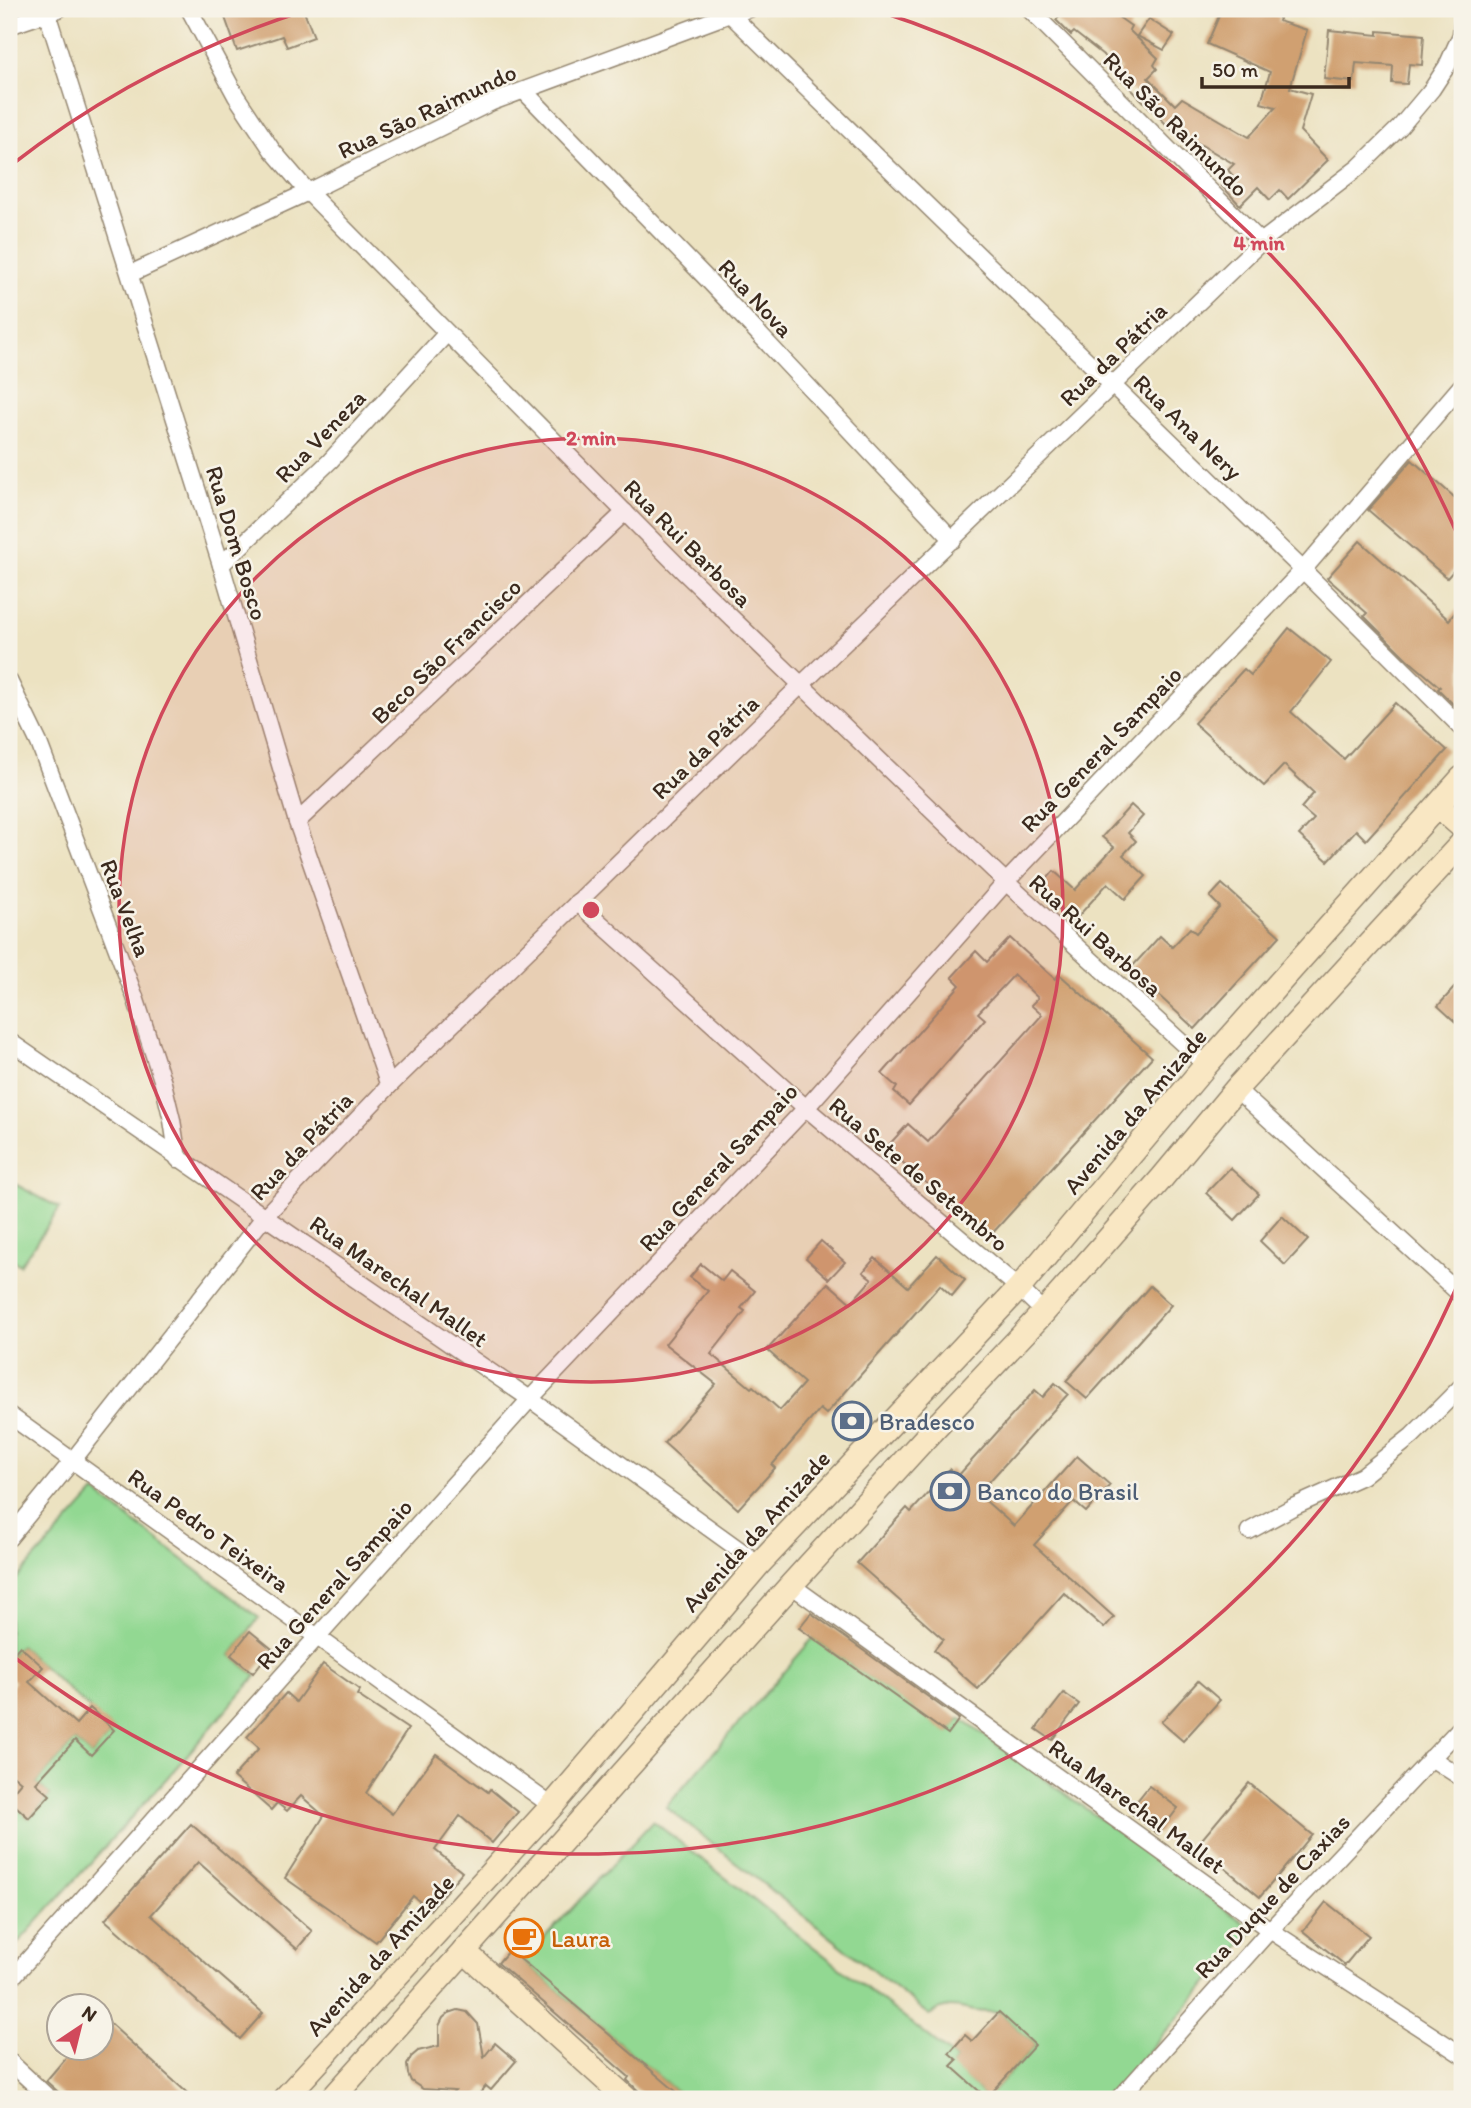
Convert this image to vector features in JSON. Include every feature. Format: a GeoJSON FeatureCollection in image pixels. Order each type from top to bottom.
{"type":"FeatureCollection","features":[{"type":"Feature","properties":{"kind":"main road","name":"Avenida da Amizade"},"geometry":{"type":"LineString","coordinates":[[284,2099],[552,1806],[759,1564],[1020,1288],[1206,1065],[1439,807],[1462,778]]}},
{"type":"Feature","properties":{"kind":"main road"},"geometry":{"type":"LineString","coordinates":[[1439,807],[1462,827]]}},
{"type":"Feature","properties":{"kind":"main road"},"geometry":{"type":"LineString","coordinates":[[332,2099],[792,1585],[1044,1312],[1236,1089],[1462,843]]}},
{"type":"Feature","properties":{"kind":"main road"},"geometry":{"type":"LineString","coordinates":[[901,1412],[928,1435]]}},
{"type":"Feature","properties":{"kind":"main road"},"geometry":{"type":"LineString","coordinates":[[678,1657],[712,1674]]}},
{"type":"Feature","properties":{"kind":"main road"},"geometry":{"type":"LineString","coordinates":[[464,1951],[627,2099]]}},
{"type":"Feature","properties":{"kind":"main road"},"geometry":{"type":"LineString","coordinates":[[350,2027],[379,2047]]}},
{"type":"Feature","properties":{"kind":"street","name":"Rua Rui Barbosa"},"geometry":{"type":"LineString","coordinates":[[189,9],[236,96],[272,150],[308,192],[625,512],[802,685],[1006,883],[1206,1065]]}},
{"type":"Feature","properties":{"kind":"street","name":"Rua São Raimundo"},"geometry":{"type":"LineString","coordinates":[[130,274],[308,192],[492,102],[749,9]]}},
{"type":"Feature","properties":{"kind":"street","name":"Rua São Raimundo"},"geometry":{"type":"LineString","coordinates":[[1029,9],[1261,242]]}},
{"type":"Feature","properties":{"kind":"street"},"geometry":{"type":"LineString","coordinates":[[9,26],[53,11]]}},
{"type":"Feature","properties":{"kind":"street","name":"Rua Dom Bosco"},"geometry":{"type":"LineString","coordinates":[[53,11],[130,274],[298,822],[389,1086]]}},
{"type":"Feature","properties":{"kind":"street","name":"Rua Ana Nery"},"geometry":{"type":"LineString","coordinates":[[730,14],[1462,728]]}},
{"type":"Feature","properties":{"kind":"street","name":"Rua da Pátria"},"geometry":{"type":"LineString","coordinates":[[9,1538],[265,1216],[389,1086],[1261,242],[1359,167],[1400,127],[1432,89],[1447,66],[1461,35],[1462,24]]}},
{"type":"Feature","properties":{"kind":"street","name":"Rua Nova"},"geometry":{"type":"LineString","coordinates":[[524,90],[709,281],[953,540]]}},
{"type":"Feature","properties":{"kind":"street","name":"Rua Veneza"},"geometry":{"type":"LineString","coordinates":[[221,565],[330,461],[447,333]]}},
{"type":"Feature","properties":{"kind":"street","name":"Rua General Sampaio"},"geometry":{"type":"LineString","coordinates":[[9,1981],[530,1399],[806,1108],[1006,883],[1303,570],[1462,385]]}},
{"type":"Feature","properties":{"kind":"street","name":"Beco São Francisco"},"geometry":{"type":"LineString","coordinates":[[298,822],[625,512]]}},
{"type":"Feature","properties":{"kind":"street","name":"Rua Velha"},"geometry":{"type":"LineString","coordinates":[[9,681],[39,743],[135,998],[163,1083],[178,1159]]}},
{"type":"Feature","properties":{"kind":"street","name":"Rua Sete de Setembro"},"geometry":{"type":"LineString","coordinates":[[577,902],[806,1108],[1020,1288],[1044,1312]]}},
{"type":"Feature","properties":{"kind":"street","name":"Rua Marechal Mallet"},"geometry":{"type":"LineString","coordinates":[[9,1041],[530,1399],[759,1564]]}},
{"type":"Feature","properties":{"kind":"street"},"geometry":{"type":"LineString","coordinates":[[1236,1089],[1462,1296]]}},
{"type":"Feature","properties":{"kind":"street"},"geometry":{"type":"LineString","coordinates":[[1249,1531],[1293,1507],[1362,1476],[1412,1436],[1462,1386]]}},
{"type":"Feature","properties":{"kind":"street","name":"Rua Pedro Teixeira"},"geometry":{"type":"LineString","coordinates":[[9,1415],[552,1806]]}},
{"type":"Feature","properties":{"kind":"street","name":"Rua Marechal Mallet"},"geometry":{"type":"LineString","coordinates":[[792,1585],[1270,1930],[1462,2055]]}},
{"type":"Feature","properties":{"kind":"street","name":"Rua Duque de Caxias"},"geometry":{"type":"LineString","coordinates":[[1119,2099],[1270,1930],[1462,1726]]}},
{"type":"Feature","properties":{"kind":"street"},"geometry":{"type":"LineString","coordinates":[[1432,1758],[1462,1778]]}},
{"type":"Feature","properties":{"kind":"street"},"geometry":{"type":"LineString","coordinates":[[9,2061],[50,2099]]}},
{"type":"Feature","properties":{"kind":"green space"},"geometry":{"type":"Polygon","coordinates":[[[9,1181],[60,1208],[20,1265],[9,1257],[9,1181]]]}},
{"type":"Feature","properties":{"kind":"green space"},"geometry":{"type":"Polygon","coordinates":[[[95,1492],[259,1618],[231,1655],[256,1676],[9,1953],[9,1800],[29,1818],[50,1795],[36,1783],[75,1740],[91,1755],[113,1730],[20,1646],[9,1658],[9,1587],[95,1492]]]}},
{"type":"Feature","properties":{"kind":"green space"},"geometry":{"type":"Polygon","coordinates":[[[813,1638],[948,1733],[960,1718],[1254,1930],[1107,2099],[685,2099],[523,1961],[653,1821],[949,2053],[957,2060],[952,2065],[987,2098],[1035,2045],[999,2012],[952,2007],[929,2015],[666,1807],[813,1638]]]}},
{"type":"Feature","properties":{"kind":"building"},"geometry":{"type":"Polygon","coordinates":[[[222,9],[303,9],[314,37],[287,47],[282,36],[237,51],[222,9]]]}},
{"type":"Feature","properties":{"kind":"building"},"geometry":{"type":"Polygon","coordinates":[[[1067,9],[1107,9],[1131,26],[1129,30],[1158,58],[1154,65],[1157,69],[1148,78],[1175,105],[1182,98],[1249,137],[1276,107],[1261,103],[1270,72],[1207,44],[1222,9],[1262,9],[1280,17],[1278,21],[1307,30],[1290,88],[1311,94],[1300,131],[1328,160],[1288,199],[1280,190],[1270,200],[1258,187],[1240,205],[1222,186],[1233,176],[1228,170],[1234,164],[1179,132],[1177,135],[1116,74],[1121,69],[1074,32],[1071,35],[1056,20],[1067,9]]]}},
{"type":"Feature","properties":{"kind":"building"},"geometry":{"type":"Polygon","coordinates":[[[1149,19],[1174,35],[1164,50],[1137,36],[1149,19]]]}},
{"type":"Feature","properties":{"kind":"building"},"geometry":{"type":"Polygon","coordinates":[[[1329,30],[1378,35],[1378,31],[1424,35],[1422,65],[1409,64],[1407,84],[1392,83],[1393,66],[1356,63],[1354,82],[1324,79],[1329,30]]]}},
{"type":"Feature","properties":{"kind":"building"},"geometry":{"type":"Polygon","coordinates":[[[1412,460],[1462,504],[1462,561],[1447,578],[1368,510],[1412,460]]]}},
{"type":"Feature","properties":{"kind":"building"},"geometry":{"type":"Polygon","coordinates":[[[1360,541],[1449,620],[1462,604],[1462,713],[1438,689],[1440,687],[1364,616],[1367,613],[1327,578],[1360,541]]]}},
{"type":"Feature","properties":{"kind":"building"},"geometry":{"type":"Polygon","coordinates":[[[1289,628],[1331,662],[1291,712],[1344,759],[1395,703],[1447,750],[1366,840],[1356,830],[1328,861],[1299,835],[1314,819],[1301,808],[1314,793],[1284,765],[1264,786],[1194,723],[1244,669],[1251,675],[1289,628]]]}},
{"type":"Feature","properties":{"kind":"building"},"geometry":{"type":"Polygon","coordinates":[[[1131,805],[1143,816],[1128,833],[1136,841],[1123,855],[1146,876],[1125,899],[1108,883],[1073,922],[1038,889],[1054,871],[1075,890],[1114,847],[1102,837],[1131,805]]]}},
{"type":"Feature","properties":{"kind":"building"},"geometry":{"type":"Polygon","coordinates":[[[1222,884],[1280,936],[1195,1029],[1130,969],[1160,936],[1172,947],[1190,928],[1196,933],[1220,907],[1210,897],[1222,884]]]}},
{"type":"Feature","properties":{"kind":"building"},"geometry":{"type":"Polygon","coordinates":[[[1010,938],[1055,979],[1059,974],[1152,1057],[989,1237],[886,1148],[908,1124],[928,1142],[1042,1015],[1031,1005],[1038,998],[1014,975],[978,1013],[985,1019],[909,1105],[894,1092],[897,1087],[882,1074],[960,985],[952,977],[976,951],[987,962],[1010,938]]]}},
{"type":"Feature","properties":{"kind":"building"},"geometry":{"type":"Polygon","coordinates":[[[1462,979],[1462,1028],[1438,1006],[1462,979]]]}},
{"type":"Feature","properties":{"kind":"building"},"geometry":{"type":"Polygon","coordinates":[[[1230,1168],[1259,1194],[1235,1220],[1206,1193],[1230,1168]]]}},
{"type":"Feature","properties":{"kind":"building"},"geometry":{"type":"Polygon","coordinates":[[[1282,1216],[1308,1240],[1285,1265],[1260,1241],[1282,1216]]]}},
{"type":"Feature","properties":{"kind":"building"},"geometry":{"type":"Polygon","coordinates":[[[821,1241],[845,1262],[829,1279],[806,1258],[821,1241]]]}},
{"type":"Feature","properties":{"kind":"building"},"geometry":{"type":"Polygon","coordinates":[[[937,1255],[965,1280],[952,1296],[940,1285],[826,1414],[820,1409],[772,1465],[775,1468],[738,1509],[664,1443],[716,1384],[665,1344],[708,1291],[690,1277],[701,1264],[722,1281],[730,1271],[755,1291],[741,1308],[745,1311],[711,1354],[780,1410],[804,1383],[767,1350],[828,1283],[851,1303],[872,1279],[863,1272],[875,1258],[908,1287],[937,1255]]]}},
{"type":"Feature","properties":{"kind":"building"},"geometry":{"type":"Polygon","coordinates":[[[1150,1286],[1171,1305],[1087,1399],[1066,1381],[1150,1286]]]}},
{"type":"Feature","properties":{"kind":"building"},"geometry":{"type":"Polygon","coordinates":[[[1055,1383],[1068,1394],[978,1494],[1014,1526],[1077,1456],[1110,1485],[1086,1512],[1073,1501],[1034,1545],[1114,1617],[1104,1628],[1064,1593],[978,1689],[934,1650],[943,1639],[857,1563],[907,1508],[911,1512],[950,1469],[958,1476],[1035,1390],[1043,1397],[1055,1383]]]}},
{"type":"Feature","properties":{"kind":"building"},"geometry":{"type":"Polygon","coordinates":[[[811,1613],[959,1719],[948,1734],[799,1628],[811,1613]]]}},
{"type":"Feature","properties":{"kind":"building"},"geometry":{"type":"Polygon","coordinates":[[[250,1631],[272,1649],[253,1673],[231,1655],[250,1631]]]}},
{"type":"Feature","properties":{"kind":"building"},"geometry":{"type":"Polygon","coordinates":[[[20,1646],[43,1667],[29,1682],[76,1724],[90,1708],[114,1730],[91,1755],[75,1740],[36,1783],[50,1795],[29,1818],[9,1800],[9,1796],[21,1782],[9,1772],[9,1689],[15,1682],[9,1676],[9,1658],[20,1646]]]}},
{"type":"Feature","properties":{"kind":"building"},"geometry":{"type":"Polygon","coordinates":[[[323,1664],[360,1690],[357,1695],[408,1729],[366,1793],[392,1814],[436,1754],[488,1792],[490,1789],[518,1812],[492,1843],[460,1816],[435,1850],[462,1872],[430,1910],[413,1896],[376,1942],[285,1878],[324,1816],[301,1796],[287,1811],[277,1803],[271,1810],[233,1777],[259,1748],[247,1737],[286,1693],[296,1702],[323,1664]]]}},
{"type":"Feature","properties":{"kind":"building"},"geometry":{"type":"Polygon","coordinates":[[[1198,1681],[1220,1700],[1183,1741],[1161,1722],[1198,1681]]]}},
{"type":"Feature","properties":{"kind":"building"},"geometry":{"type":"Polygon","coordinates":[[[1064,1693],[1079,1704],[1052,1740],[1036,1729],[1064,1693]]]}},
{"type":"Feature","properties":{"kind":"building"},"geometry":{"type":"Polygon","coordinates":[[[1249,1783],[1312,1835],[1260,1897],[1197,1845],[1249,1783]]]}},
{"type":"Feature","properties":{"kind":"building"},"geometry":{"type":"Polygon","coordinates":[[[1149,1786],[1178,1808],[1158,1834],[1129,1811],[1149,1786]]]}},
{"type":"Feature","properties":{"kind":"building"},"geometry":{"type":"Polygon","coordinates":[[[191,1824],[312,1931],[297,1949],[198,1862],[151,1915],[263,2013],[240,2039],[105,1920],[191,1824]]]}},
{"type":"Feature","properties":{"kind":"building"},"geometry":{"type":"Polygon","coordinates":[[[1326,1902],[1369,1936],[1345,1965],[1303,1931],[1326,1902]]]}},
{"type":"Feature","properties":{"kind":"building"},"geometry":{"type":"Polygon","coordinates":[[[509,1950],[685,2099],[647,2099],[627,2080],[629,2077],[498,1963],[509,1950]]]}},
{"type":"Feature","properties":{"kind":"building"},"geometry":{"type":"Polygon","coordinates":[[[458,2010],[467,2012],[478,2024],[484,2057],[495,2043],[516,2061],[491,2090],[486,2086],[475,2099],[448,2099],[455,2091],[423,2089],[411,2081],[408,2074],[407,2065],[411,2057],[418,2051],[439,2046],[439,2026],[443,2018],[458,2010]]]}},
{"type":"Feature","properties":{"kind":"building"},"geometry":{"type":"Polygon","coordinates":[[[999,2012],[1035,2045],[987,2098],[951,2066],[957,2060],[949,2053],[965,2035],[972,2041],[999,2012]]]}},
{"type":"Feature","properties":{"kind":"building"},"geometry":{"type":"Polygon","coordinates":[[[116,2029],[194,2099],[66,2099],[46,2081],[62,2062],[116,2062],[116,2029]]]}},
{"type":"Feature","properties":{"kind":"place","name":"Bradesco"},"geometry":{"type":"Point","coordinates":[852,1421]}},
{"type":"Feature","properties":{"kind":"place","name":"Banco do Brasil"},"geometry":{"type":"Point","coordinates":[950,1491]}},
{"type":"Feature","properties":{"kind":"place","name":"Laura"},"geometry":{"type":"Point","coordinates":[524,1938]}}]}
